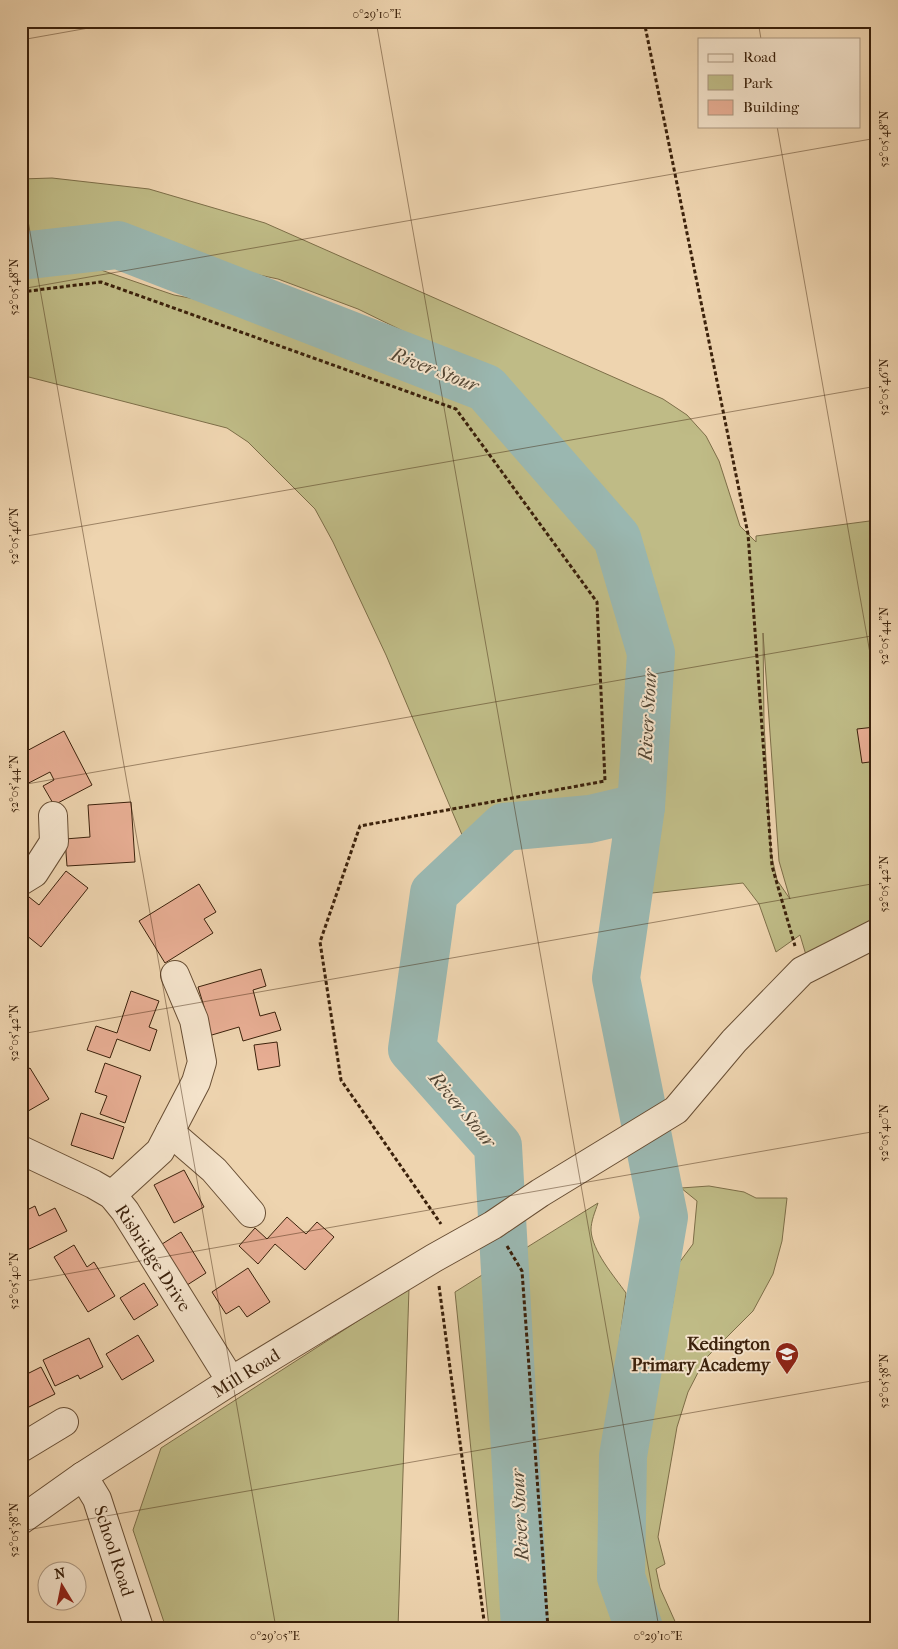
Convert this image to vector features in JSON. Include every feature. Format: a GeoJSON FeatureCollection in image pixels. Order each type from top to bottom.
{"type":"FeatureCollection","features":[{"type":"Feature","properties":{"kind":"street"},"geometry":{"type":"LineString","coordinates":[[21,881],[34,873],[54,842],[53,816]]}},
{"type":"Feature","properties":{"kind":"street"},"geometry":{"type":"LineString","coordinates":[[802,970],[877,933]]}},
{"type":"Feature","properties":{"kind":"street","name":"Mill Road"},"geometry":{"type":"LineString","coordinates":[[23,1516],[441,1246],[485,1230],[624,1140],[676,1110],[734,1042],[802,970]]}},
{"type":"Feature","properties":{"kind":"street"},"geometry":{"type":"LineString","coordinates":[[112,1195],[160,1151],[196,1082],[202,1062],[194,1020],[175,975]]}},
{"type":"Feature","properties":{"kind":"street"},"geometry":{"type":"LineString","coordinates":[[170,1132],[214,1170],[251,1214]]}},
{"type":"Feature","properties":{"kind":"street","name":"Risbridge Drive"},"geometry":{"type":"LineString","coordinates":[[23,1154],[93,1184],[112,1195],[125,1210],[231,1382]]}},
{"type":"Feature","properties":{"kind":"street"},"geometry":{"type":"LineString","coordinates":[[21,1448],[64,1422]]}},
{"type":"Feature","properties":{"kind":"street","name":"School Road"},"geometry":{"type":"LineString","coordinates":[[83,1476],[97,1499],[139,1628]]}},
{"type":"Feature","properties":{"kind":"path"},"geometry":{"type":"LineString","coordinates":[[644,21],[748,534],[772,866],[802,970]]}},
{"type":"Feature","properties":{"kind":"path"},"geometry":{"type":"LineString","coordinates":[[21,292],[101,282],[456,409],[597,602],[605,781],[360,826],[320,942],[341,1080],[441,1246],[438,1274],[485,1628]]}},
{"type":"Feature","properties":{"kind":"path"},"geometry":{"type":"LineString","coordinates":[[485,1230],[522,1271],[548,1628]]}},
{"type":"Feature","properties":{"kind":"green space"},"geometry":{"type":"Polygon","coordinates":[[[52,178],[149,189],[265,223],[663,399],[687,415],[706,436],[719,461],[740,526],[756,542],[756,536],[877,520],[877,922],[806,955],[800,935],[776,952],[759,904],[743,883],[643,894],[642,868],[650,841],[653,811],[657,679],[652,619],[632,543],[606,499],[579,462],[518,399],[484,374],[397,328],[358,309],[278,279],[118,245],[21,236],[21,179],[52,178]],[[763,633],[764,723],[771,853],[777,880],[790,899],[779,861],[763,633]]]}},
{"type":"Feature","properties":{"kind":"green space"},"geometry":{"type":"Polygon","coordinates":[[[21,262],[101,270],[174,295],[200,300],[279,309],[323,327],[462,398],[529,449],[575,494],[594,518],[621,570],[635,614],[638,658],[626,842],[555,820],[539,820],[471,856],[386,655],[333,542],[315,509],[248,442],[227,428],[21,375],[21,262]]]}},
{"type":"Feature","properties":{"kind":"green space"},"geometry":{"type":"Polygon","coordinates":[[[709,1186],[744,1192],[756,1198],[787,1198],[782,1241],[773,1274],[753,1311],[705,1359],[688,1392],[677,1427],[658,1537],[665,1564],[656,1569],[660,1588],[678,1628],[646,1628],[625,1540],[633,1470],[655,1362],[672,1307],[679,1263],[693,1244],[697,1201],[681,1188],[709,1186]]]}},
{"type":"Feature","properties":{"kind":"green space"},"geometry":{"type":"Polygon","coordinates":[[[598,1203],[593,1216],[592,1238],[599,1255],[626,1293],[605,1447],[603,1523],[626,1628],[534,1628],[515,1292],[505,1273],[489,1290],[509,1628],[489,1628],[455,1292],[498,1265],[505,1272],[505,1261],[598,1203]]]}},
{"type":"Feature","properties":{"kind":"green space"},"geometry":{"type":"Polygon","coordinates":[[[409,1288],[398,1628],[166,1628],[133,1530],[161,1448],[409,1288]]]}},
{"type":"Feature","properties":{"kind":"building"},"geometry":{"type":"Polygon","coordinates":[[[877,713],[877,761],[862,763],[857,729],[875,727],[873,714],[877,713]]]}},
{"type":"Feature","properties":{"kind":"building"},"geometry":{"type":"Polygon","coordinates":[[[64,731],[92,785],[54,805],[43,786],[54,780],[50,772],[21,787],[21,754],[64,731]]]}},
{"type":"Feature","properties":{"kind":"building"},"geometry":{"type":"Polygon","coordinates":[[[131,802],[135,862],[67,866],[65,839],[90,837],[88,805],[131,802]]]}},
{"type":"Feature","properties":{"kind":"building"},"geometry":{"type":"Polygon","coordinates":[[[66,871],[88,888],[41,947],[21,931],[21,925],[26,920],[21,916],[21,908],[29,897],[39,905],[66,871]]]}},
{"type":"Feature","properties":{"kind":"building"},"geometry":{"type":"Polygon","coordinates":[[[199,884],[216,912],[204,919],[213,933],[165,963],[139,921],[199,884]]]}},
{"type":"Feature","properties":{"kind":"building"},"geometry":{"type":"Polygon","coordinates":[[[261,969],[266,986],[253,990],[260,1016],[275,1012],[281,1030],[243,1041],[239,1027],[205,1037],[206,1013],[198,987],[261,969]]]}},
{"type":"Feature","properties":{"kind":"building"},"geometry":{"type":"Polygon","coordinates":[[[131,991],[159,1001],[149,1027],[157,1030],[150,1051],[117,1039],[110,1058],[87,1050],[96,1026],[117,1033],[131,991]]]}},
{"type":"Feature","properties":{"kind":"building"},"geometry":{"type":"Polygon","coordinates":[[[277,1042],[280,1066],[258,1070],[254,1045],[277,1042]]]}},
{"type":"Feature","properties":{"kind":"building"},"geometry":{"type":"Polygon","coordinates":[[[105,1063],[141,1076],[125,1123],[100,1114],[107,1096],[95,1092],[105,1063]]]}},
{"type":"Feature","properties":{"kind":"building"},"geometry":{"type":"Polygon","coordinates":[[[30,1068],[49,1099],[23,1114],[21,1111],[21,1073],[30,1068]]]}},
{"type":"Feature","properties":{"kind":"building"},"geometry":{"type":"Polygon","coordinates":[[[81,1113],[124,1127],[113,1159],[71,1145],[81,1113]]]}},
{"type":"Feature","properties":{"kind":"building"},"geometry":{"type":"Polygon","coordinates":[[[184,1170],[204,1207],[174,1223],[154,1185],[184,1170]]]}},
{"type":"Feature","properties":{"kind":"building"},"geometry":{"type":"Polygon","coordinates":[[[35,1206],[39,1216],[55,1208],[67,1231],[21,1253],[21,1213],[35,1206]]]}},
{"type":"Feature","properties":{"kind":"building"},"geometry":{"type":"Polygon","coordinates":[[[287,1217],[306,1234],[317,1222],[334,1237],[305,1270],[275,1244],[258,1264],[239,1246],[255,1228],[267,1239],[287,1217]]]}},
{"type":"Feature","properties":{"kind":"building"},"geometry":{"type":"Polygon","coordinates":[[[181,1232],[206,1273],[184,1287],[159,1246],[181,1232]]]}},
{"type":"Feature","properties":{"kind":"building"},"geometry":{"type":"Polygon","coordinates":[[[74,1245],[87,1267],[94,1262],[115,1296],[88,1312],[54,1257],[74,1245]]]}},
{"type":"Feature","properties":{"kind":"building"},"geometry":{"type":"Polygon","coordinates":[[[248,1268],[270,1302],[247,1317],[239,1306],[226,1314],[212,1292],[248,1268]]]}},
{"type":"Feature","properties":{"kind":"building"},"geometry":{"type":"Polygon","coordinates":[[[144,1283],[158,1305],[134,1320],[120,1298],[144,1283]]]}},
{"type":"Feature","properties":{"kind":"building"},"geometry":{"type":"Polygon","coordinates":[[[138,1335],[154,1361],[122,1380],[106,1354],[138,1335]]]}},
{"type":"Feature","properties":{"kind":"building"},"geometry":{"type":"Polygon","coordinates":[[[89,1338],[103,1367],[80,1379],[78,1375],[55,1386],[43,1360],[89,1338]]]}},
{"type":"Feature","properties":{"kind":"building"},"geometry":{"type":"Polygon","coordinates":[[[41,1367],[55,1394],[21,1411],[21,1377],[41,1367]]]}},
{"type":"Feature","properties":{"kind":"waterway","name":"River Stour"},"geometry":{"type":"LineString","coordinates":[[21,256],[118,245],[486,388],[617,538],[651,653],[641,807],[616,978],[664,1217],[623,1456],[621,1577],[639,1628]]}},
{"type":"Feature","properties":{"kind":"waterway","name":"River Stour"},"geometry":{"type":"LineString","coordinates":[[525,1628],[498,1146],[412,1049],[434,893],[504,827],[590,819],[641,807]]}},
{"type":"Feature","properties":{"kind":"place","name":"Kedington Primary Academy"},"geometry":{"type":"Point","coordinates":[787,1375]}}]}
